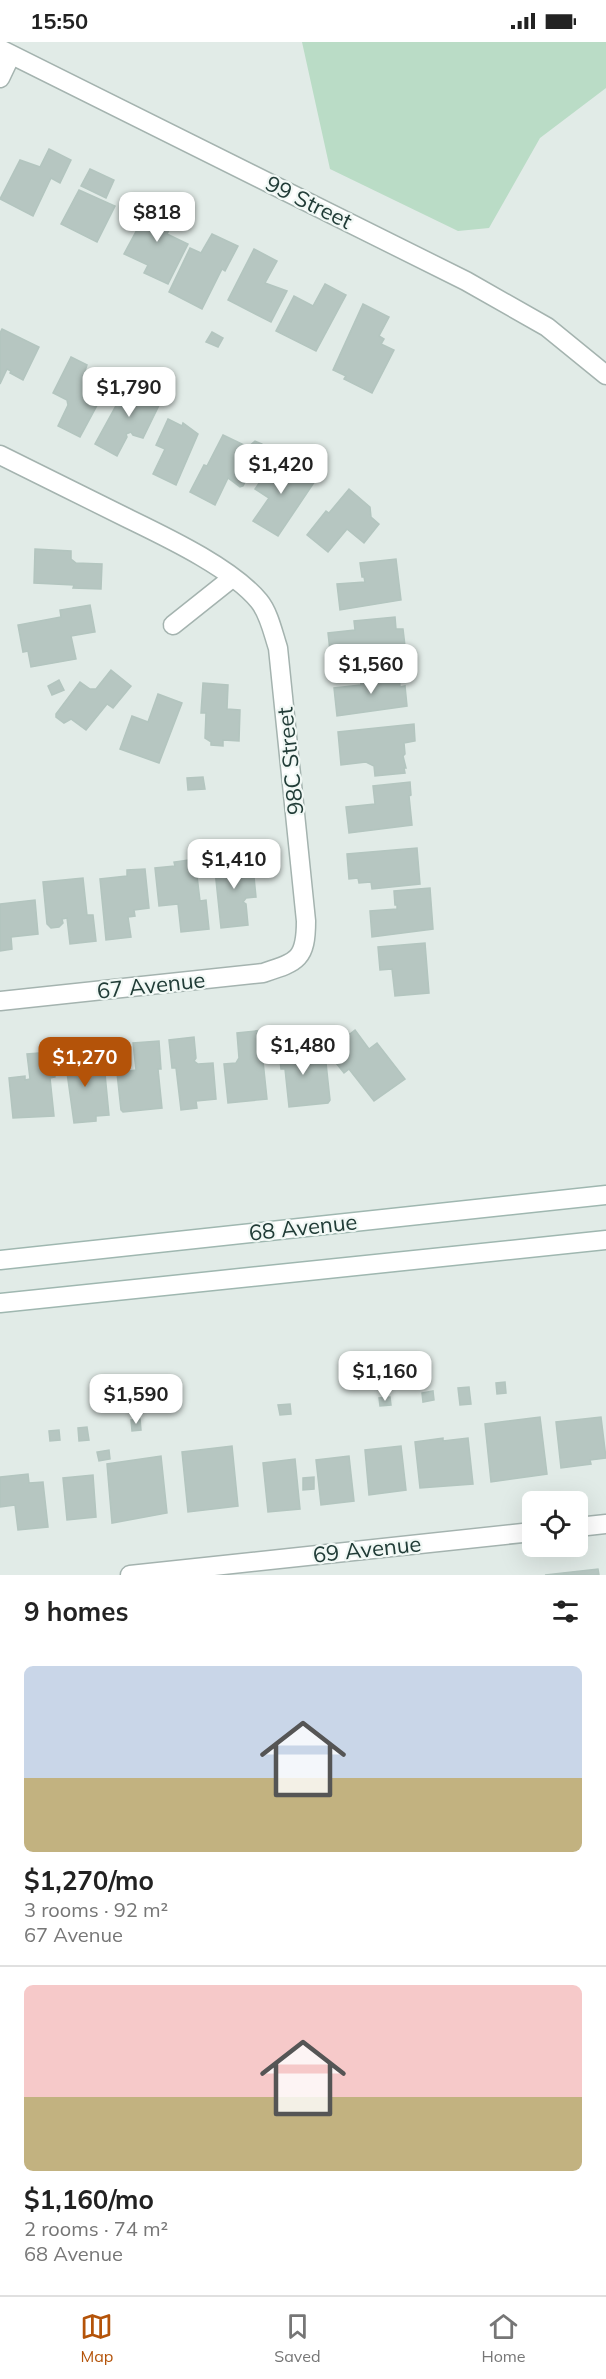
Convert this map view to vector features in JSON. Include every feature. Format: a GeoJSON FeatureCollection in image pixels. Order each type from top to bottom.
{"type":"FeatureCollection","features":[{"type":"Feature","properties":{"kind":"street"},"geometry":{"type":"LineString","coordinates":[[0,78],[10,49]]}},
{"type":"Feature","properties":{"kind":"street","name":"99 Street"},"geometry":{"type":"LineString","coordinates":[[10,49],[466,281],[547,327],[606,375]]}},
{"type":"Feature","properties":{"kind":"street","name":"98C Street"},"geometry":{"type":"LineString","coordinates":[[0,455],[161,535],[232,578],[259,601],[269,619],[278,648],[306,921],[306,943],[299,958]]}},
{"type":"Feature","properties":{"kind":"street"},"geometry":{"type":"LineString","coordinates":[[173,625],[232,578]]}},
{"type":"Feature","properties":{"kind":"street","name":"67 Avenue"},"geometry":{"type":"LineString","coordinates":[[0,1001],[263,973],[299,958]]}},
{"type":"Feature","properties":{"kind":"street","name":"68 Avenue"},"geometry":{"type":"LineString","coordinates":[[0,1260],[606,1195]]}},
{"type":"Feature","properties":{"kind":"street","name":"68 Avenue"},"geometry":{"type":"LineString","coordinates":[[0,1303],[606,1240]]}},
{"type":"Feature","properties":{"kind":"street"},"geometry":{"type":"LineString","coordinates":[[588,1526],[606,1524]]}},
{"type":"Feature","properties":{"kind":"street","name":"69 Avenue"},"geometry":{"type":"LineString","coordinates":[[130,1575],[522,1533]]}},
{"type":"Feature","properties":{"kind":"green space"},"geometry":{"type":"Polygon","coordinates":[[[302,42],[606,42],[606,88],[540,138],[489,228],[458,231],[330,169],[302,42]]]}},
{"type":"Feature","properties":{"kind":"building"},"geometry":{"type":"Polygon","coordinates":[[[49,149],[71,160],[60,183],[51,178],[33,216],[0,199],[20,160],[40,167],[49,149]]]}},
{"type":"Feature","properties":{"kind":"building"},"geometry":{"type":"Polygon","coordinates":[[[90,169],[114,180],[106,198],[81,186],[90,169]]]}},
{"type":"Feature","properties":{"kind":"building"},"geometry":{"type":"Polygon","coordinates":[[[79,190],[115,206],[97,242],[61,224],[79,190]]]}},
{"type":"Feature","properties":{"kind":"building"},"geometry":{"type":"Polygon","coordinates":[[[153,200],[179,211],[167,234],[188,244],[168,284],[144,273],[148,265],[124,254],[153,200]]]}},
{"type":"Feature","properties":{"kind":"building"},"geometry":{"type":"Polygon","coordinates":[[[212,234],[238,246],[225,271],[222,269],[202,309],[169,292],[190,248],[201,253],[212,234]]]}},
{"type":"Feature","properties":{"kind":"building"},"geometry":{"type":"Polygon","coordinates":[[[254,249],[277,261],[265,283],[287,291],[271,322],[228,300],[254,249]]]}},
{"type":"Feature","properties":{"kind":"building"},"geometry":{"type":"Polygon","coordinates":[[[325,284],[346,295],[316,351],[276,331],[294,296],[313,306],[325,284]]]}},
{"type":"Feature","properties":{"kind":"building"},"geometry":{"type":"Polygon","coordinates":[[[363,304],[389,317],[379,336],[384,339],[381,344],[394,350],[372,393],[344,379],[346,376],[333,370],[363,304]]]}},
{"type":"Feature","properties":{"kind":"building"},"geometry":{"type":"Polygon","coordinates":[[[2,329],[39,347],[23,380],[7,369],[0,384],[0,333],[2,329]]]}},
{"type":"Feature","properties":{"kind":"building"},"geometry":{"type":"Polygon","coordinates":[[[212,332],[223,338],[218,347],[206,342],[212,332]]]}},
{"type":"Feature","properties":{"kind":"building"},"geometry":{"type":"Polygon","coordinates":[[[71,357],[87,365],[85,371],[109,383],[80,437],[58,426],[68,405],[67,400],[53,393],[71,357]]]}},
{"type":"Feature","properties":{"kind":"building"},"geometry":{"type":"Polygon","coordinates":[[[129,382],[162,399],[143,438],[131,432],[126,434],[127,437],[117,456],[95,444],[129,382]]]}},
{"type":"Feature","properties":{"kind":"building"},"geometry":{"type":"Polygon","coordinates":[[[168,419],[182,426],[183,423],[198,434],[176,485],[153,474],[165,449],[156,445],[168,419]]]}},
{"type":"Feature","properties":{"kind":"building"},"geometry":{"type":"Polygon","coordinates":[[[223,435],[248,447],[255,441],[263,447],[243,486],[240,487],[228,478],[215,505],[190,492],[223,435]]]}},
{"type":"Feature","properties":{"kind":"building"},"geometry":{"type":"Polygon","coordinates":[[[277,457],[315,481],[278,536],[253,521],[269,498],[255,489],[277,457]]]}},
{"type":"Feature","properties":{"kind":"building"},"geometry":{"type":"Polygon","coordinates":[[[349,489],[370,507],[371,517],[379,524],[364,543],[347,529],[328,552],[307,535],[326,511],[329,513],[349,489]]]}},
{"type":"Feature","properties":{"kind":"building"},"geometry":{"type":"Polygon","coordinates":[[[35,549],[71,551],[71,559],[76,563],[102,564],[101,589],[34,583],[35,549]]]}},
{"type":"Feature","properties":{"kind":"building"},"geometry":{"type":"Polygon","coordinates":[[[396,559],[401,600],[340,610],[337,584],[365,582],[360,563],[396,559]]]}},
{"type":"Feature","properties":{"kind":"building"},"geometry":{"type":"Polygon","coordinates":[[[90,605],[95,632],[71,636],[76,659],[31,667],[28,651],[23,652],[18,625],[61,617],[60,610],[90,605]]]}},
{"type":"Feature","properties":{"kind":"building"},"geometry":{"type":"Polygon","coordinates":[[[395,617],[396,629],[403,629],[405,646],[358,651],[359,657],[331,660],[328,633],[355,630],[354,621],[395,617]]]}},
{"type":"Feature","properties":{"kind":"building"},"geometry":{"type":"Polygon","coordinates":[[[111,670],[131,686],[113,708],[107,704],[86,730],[71,719],[64,723],[56,717],[80,682],[90,689],[96,689],[111,670]]]}},
{"type":"Feature","properties":{"kind":"building"},"geometry":{"type":"Polygon","coordinates":[[[399,672],[400,687],[405,686],[407,706],[337,716],[334,688],[361,685],[360,676],[399,672]]]}},
{"type":"Feature","properties":{"kind":"building"},"geometry":{"type":"Polygon","coordinates":[[[59,680],[64,690],[52,695],[48,686],[59,680]]]}},
{"type":"Feature","properties":{"kind":"building"},"geometry":{"type":"Polygon","coordinates":[[[203,683],[228,685],[227,709],[240,710],[239,741],[223,740],[223,746],[211,745],[211,742],[205,738],[206,713],[201,713],[203,683]]]}},
{"type":"Feature","properties":{"kind":"building"},"geometry":{"type":"Polygon","coordinates":[[[158,694],[182,703],[159,763],[120,749],[132,716],[148,722],[158,694]]]}},
{"type":"Feature","properties":{"kind":"building"},"geometry":{"type":"Polygon","coordinates":[[[414,724],[415,741],[404,743],[405,773],[375,776],[374,766],[366,762],[341,765],[338,732],[414,724]]]}},
{"type":"Feature","properties":{"kind":"building"},"geometry":{"type":"Polygon","coordinates":[[[203,777],[205,789],[188,790],[187,778],[203,777]]]}},
{"type":"Feature","properties":{"kind":"building"},"geometry":{"type":"Polygon","coordinates":[[[410,782],[412,825],[349,833],[346,807],[375,804],[373,786],[410,782]]]}},
{"type":"Feature","properties":{"kind":"building"},"geometry":{"type":"Polygon","coordinates":[[[417,848],[420,884],[372,889],[371,882],[359,883],[358,878],[349,879],[347,854],[417,848]]]}},
{"type":"Feature","properties":{"kind":"building"},"geometry":{"type":"Polygon","coordinates":[[[252,857],[256,897],[246,898],[243,902],[246,904],[248,925],[221,928],[214,861],[252,857]]]}},
{"type":"Feature","properties":{"kind":"building"},"geometry":{"type":"Polygon","coordinates":[[[195,859],[200,901],[206,900],[209,929],[181,932],[178,904],[159,906],[155,868],[175,866],[174,862],[195,859]]]}},
{"type":"Feature","properties":{"kind":"building"},"geometry":{"type":"Polygon","coordinates":[[[145,869],[149,908],[134,910],[135,916],[128,917],[131,937],[106,940],[100,879],[127,876],[127,870],[145,869]]]}},
{"type":"Feature","properties":{"kind":"building"},"geometry":{"type":"Polygon","coordinates":[[[83,878],[87,915],[93,915],[96,941],[70,944],[67,918],[62,919],[63,923],[59,927],[51,928],[47,924],[43,882],[83,878]]]}},
{"type":"Feature","properties":{"kind":"building"},"geometry":{"type":"Polygon","coordinates":[[[430,888],[433,929],[372,937],[370,911],[397,909],[394,891],[430,888]]]}},
{"type":"Feature","properties":{"kind":"building"},"geometry":{"type":"Polygon","coordinates":[[[35,900],[38,934],[11,937],[12,949],[0,951],[0,904],[35,900]]]}},
{"type":"Feature","properties":{"kind":"building"},"geometry":{"type":"Polygon","coordinates":[[[425,943],[429,993],[395,996],[392,969],[380,970],[378,947],[425,943]]]}},
{"type":"Feature","properties":{"kind":"building"},"geometry":{"type":"Polygon","coordinates":[[[264,1030],[267,1060],[263,1061],[267,1099],[228,1103],[224,1064],[236,1063],[239,1058],[237,1033],[264,1030]]]}},
{"type":"Feature","properties":{"kind":"building"},"geometry":{"type":"Polygon","coordinates":[[[355,1030],[369,1049],[377,1043],[405,1079],[374,1101],[349,1069],[344,1073],[333,1059],[343,1051],[337,1044],[355,1030]]]}},
{"type":"Feature","properties":{"kind":"building"},"geometry":{"type":"Polygon","coordinates":[[[194,1037],[196,1058],[194,1061],[198,1064],[213,1063],[216,1099],[196,1101],[197,1108],[181,1110],[176,1068],[172,1068],[169,1040],[194,1037]]]}},
{"type":"Feature","properties":{"kind":"building"},"geometry":{"type":"Polygon","coordinates":[[[303,1038],[306,1065],[326,1063],[330,1100],[328,1103],[289,1107],[285,1069],[281,1069],[278,1041],[303,1038]]]}},
{"type":"Feature","properties":{"kind":"building"},"geometry":{"type":"Polygon","coordinates":[[[159,1041],[161,1069],[158,1069],[162,1108],[123,1112],[117,1073],[136,1070],[133,1043],[159,1041]]]}},
{"type":"Feature","properties":{"kind":"building"},"geometry":{"type":"Polygon","coordinates":[[[88,1048],[90,1070],[88,1072],[92,1075],[105,1074],[109,1115],[96,1116],[96,1121],[74,1123],[64,1051],[88,1048]]]}},
{"type":"Feature","properties":{"kind":"building"},"geometry":{"type":"Polygon","coordinates":[[[52,1052],[55,1077],[50,1078],[54,1116],[13,1118],[9,1078],[25,1076],[25,1080],[30,1079],[27,1054],[52,1052]]]}},
{"type":"Feature","properties":{"kind":"building"},"geometry":{"type":"Polygon","coordinates":[[[505,1382],[506,1393],[497,1394],[496,1383],[505,1382]]]}},
{"type":"Feature","properties":{"kind":"building"},"geometry":{"type":"Polygon","coordinates":[[[469,1387],[471,1404],[460,1405],[458,1388],[469,1387]]]}},
{"type":"Feature","properties":{"kind":"building"},"geometry":{"type":"Polygon","coordinates":[[[433,1391],[434,1400],[423,1402],[422,1393],[433,1391]]]}},
{"type":"Feature","properties":{"kind":"building"},"geometry":{"type":"Polygon","coordinates":[[[390,1397],[391,1405],[380,1406],[379,1398],[390,1397]]]}},
{"type":"Feature","properties":{"kind":"building"},"geometry":{"type":"Polygon","coordinates":[[[290,1404],[291,1414],[280,1415],[278,1405],[290,1404]]]}},
{"type":"Feature","properties":{"kind":"building"},"geometry":{"type":"Polygon","coordinates":[[[540,1417],[547,1474],[491,1482],[485,1424],[540,1417]]]}},
{"type":"Feature","properties":{"kind":"building"},"geometry":{"type":"Polygon","coordinates":[[[601,1417],[606,1458],[590,1460],[591,1464],[561,1468],[556,1422],[601,1417]]]}},
{"type":"Feature","properties":{"kind":"building"},"geometry":{"type":"Polygon","coordinates":[[[140,1419],[141,1430],[132,1431],[131,1420],[140,1419]]]}},
{"type":"Feature","properties":{"kind":"building"},"geometry":{"type":"Polygon","coordinates":[[[87,1427],[89,1440],[79,1441],[78,1428],[87,1427]]]}},
{"type":"Feature","properties":{"kind":"building"},"geometry":{"type":"Polygon","coordinates":[[[59,1430],[60,1440],[50,1441],[49,1431],[59,1430]]]}},
{"type":"Feature","properties":{"kind":"building"},"geometry":{"type":"Polygon","coordinates":[[[443,1438],[443,1441],[468,1438],[473,1484],[420,1488],[415,1442],[443,1438]]]}},
{"type":"Feature","properties":{"kind":"building"},"geometry":{"type":"Polygon","coordinates":[[[232,1446],[238,1506],[188,1512],[182,1452],[232,1446]]]}},
{"type":"Feature","properties":{"kind":"building"},"geometry":{"type":"Polygon","coordinates":[[[401,1446],[406,1490],[369,1495],[365,1450],[401,1446]]]}},
{"type":"Feature","properties":{"kind":"building"},"geometry":{"type":"Polygon","coordinates":[[[109,1450],[110,1459],[99,1461],[97,1452],[109,1450]]]}},
{"type":"Feature","properties":{"kind":"building"},"geometry":{"type":"Polygon","coordinates":[[[161,1456],[167,1513],[112,1523],[107,1464],[161,1456]]]}},
{"type":"Feature","properties":{"kind":"building"},"geometry":{"type":"Polygon","coordinates":[[[349,1456],[354,1501],[321,1505],[316,1460],[349,1456]]]}},
{"type":"Feature","properties":{"kind":"building"},"geometry":{"type":"Polygon","coordinates":[[[295,1459],[300,1509],[268,1512],[263,1463],[295,1459]]]}},
{"type":"Feature","properties":{"kind":"building"},"geometry":{"type":"Polygon","coordinates":[[[28,1474],[29,1483],[43,1482],[48,1527],[18,1530],[15,1505],[0,1507],[0,1477],[28,1474]]]}},
{"type":"Feature","properties":{"kind":"building"},"geometry":{"type":"Polygon","coordinates":[[[93,1475],[96,1517],[67,1520],[63,1478],[93,1475]]]}},
{"type":"Feature","properties":{"kind":"building"},"geometry":{"type":"Polygon","coordinates":[[[314,1477],[314,1489],[303,1490],[303,1478],[314,1477]]]}},
{"type":"Feature","properties":{"kind":"building"},"geometry":{"type":"Polygon","coordinates":[[[598,1569],[599,1575],[545,1575],[598,1569]]]}}]}
